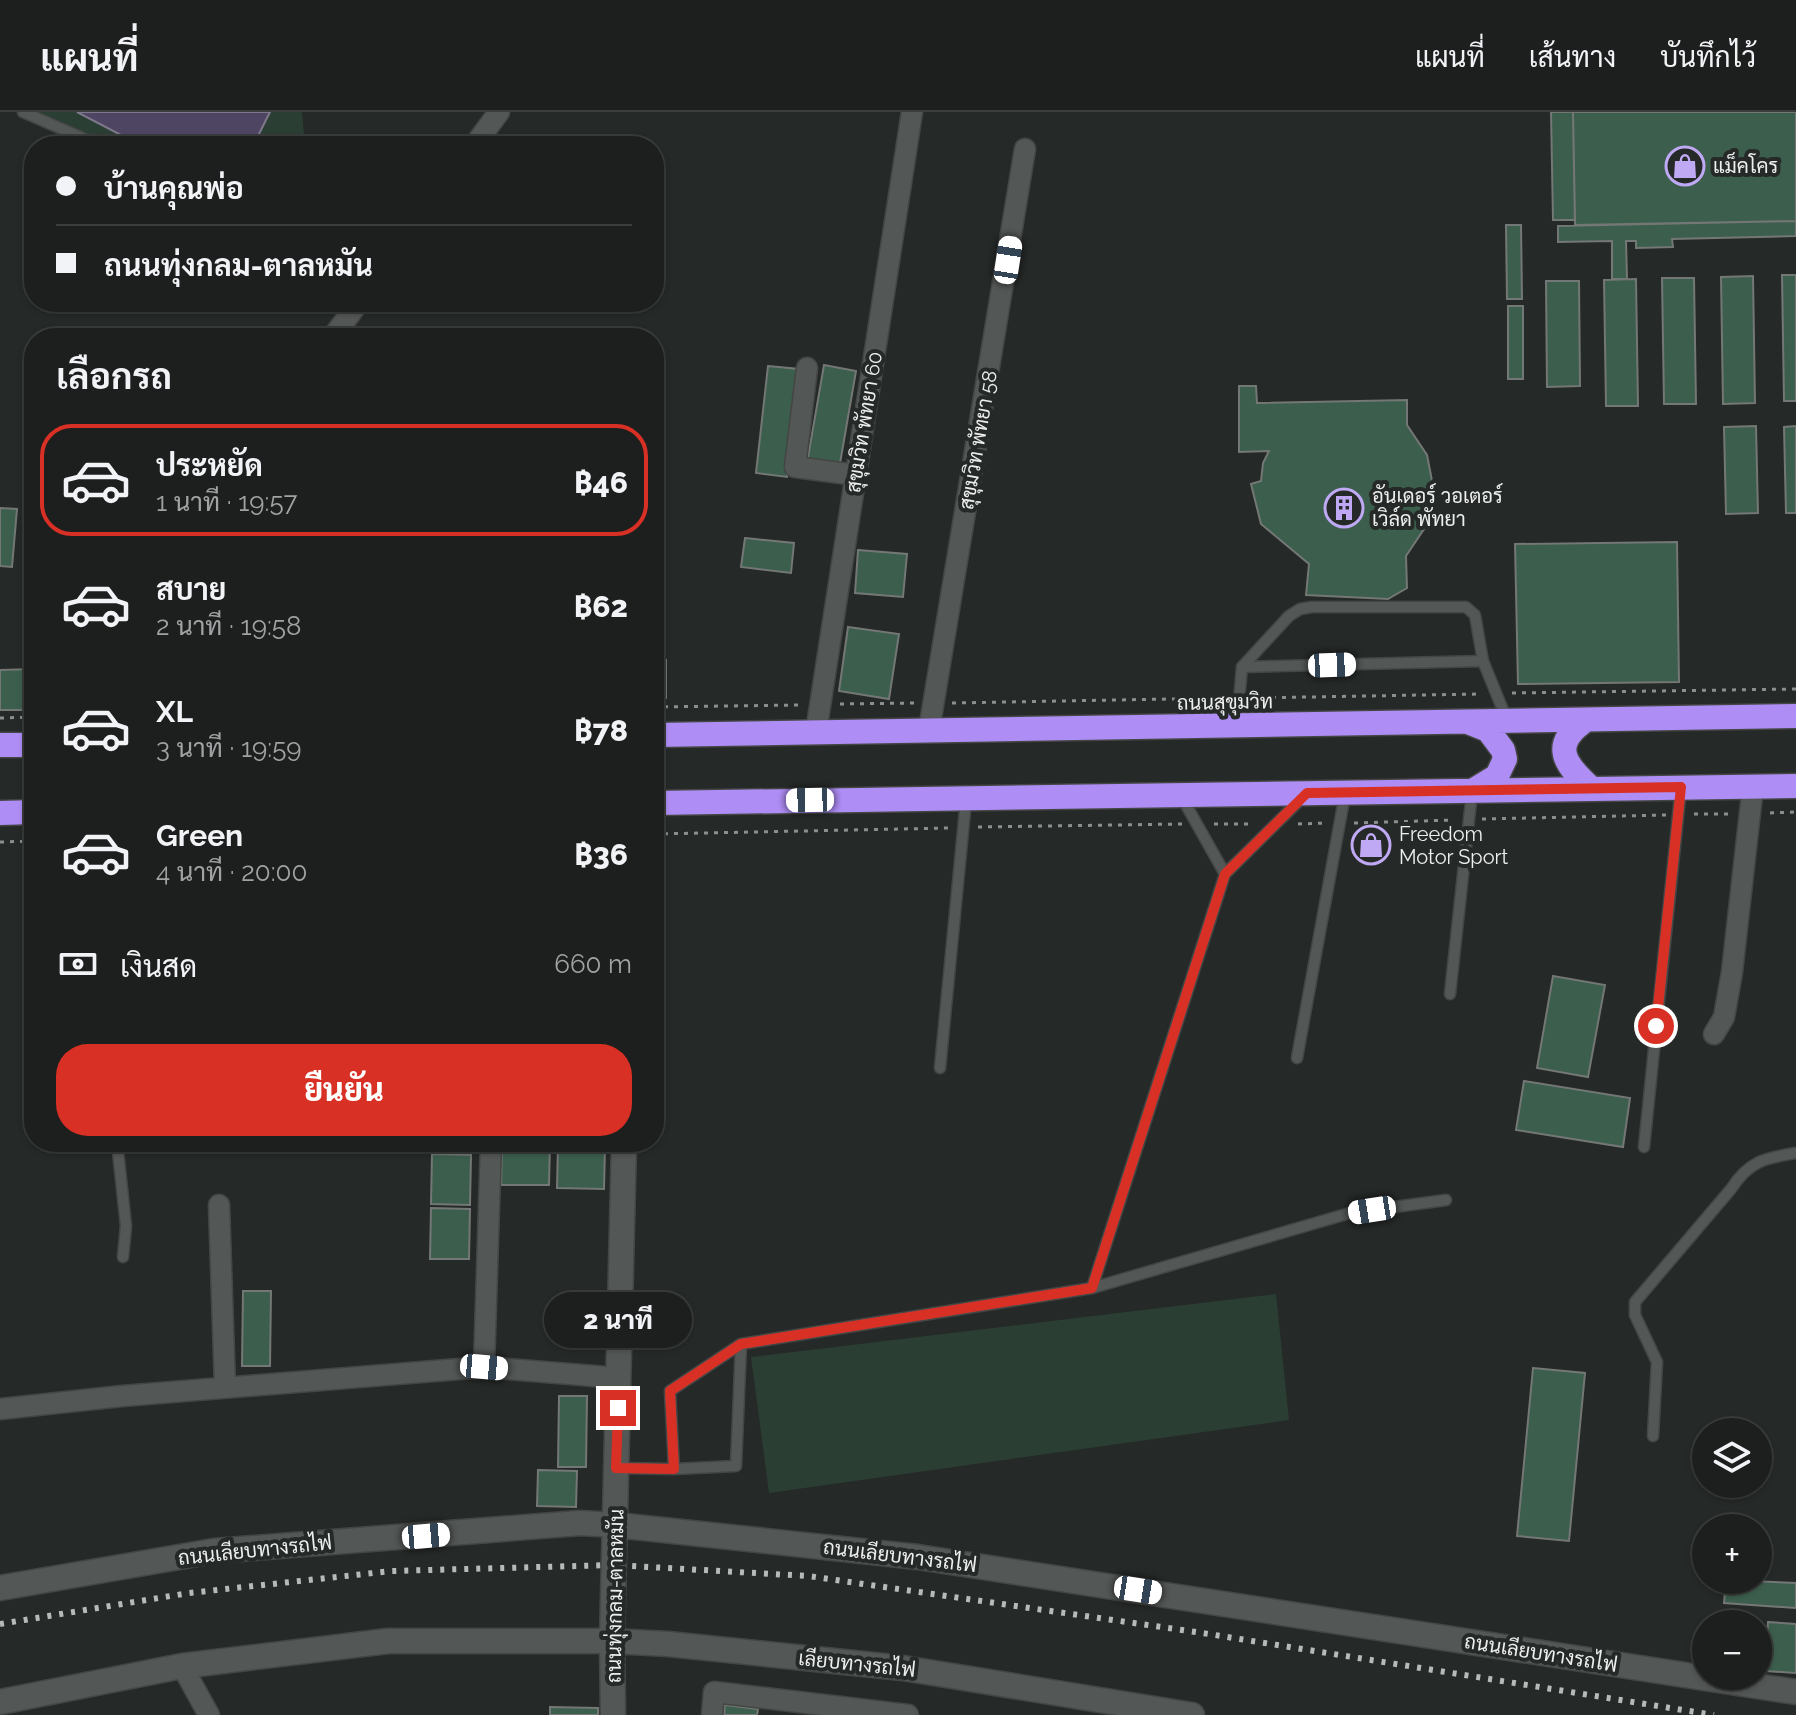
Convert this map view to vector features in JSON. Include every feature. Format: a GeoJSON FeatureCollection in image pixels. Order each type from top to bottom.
{"type":"FeatureCollection","features":[{"type":"Feature","properties":{"kind":"highway","name":"ถนนสุขุมวิท"},"geometry":{"type":"LineString","coordinates":[[664,735],[1796,716]]}},
{"type":"Feature","properties":{"kind":"highway"},"geometry":{"type":"LineString","coordinates":[[1586,720],[1567,737],[1565,756],[1569,769],[1592,789]]}},
{"type":"Feature","properties":{"kind":"highway"},"geometry":{"type":"LineString","coordinates":[[1468,722],[1488,730],[1503,750],[1505,759],[1497,776],[1473,790]]}},
{"type":"Feature","properties":{"kind":"highway"},"geometry":{"type":"LineString","coordinates":[[0,745],[24,745]]}},
{"type":"Feature","properties":{"kind":"highway"},"geometry":{"type":"LineString","coordinates":[[664,803],[1796,786]]}},
{"type":"Feature","properties":{"kind":"highway"},"geometry":{"type":"LineString","coordinates":[[0,813],[24,812]]}},
{"type":"Feature","properties":{"kind":"street"},"geometry":{"type":"LineString","coordinates":[[481,136],[499,112]]}},
{"type":"Feature","properties":{"kind":"street","name":"สุขุมวิท พัทยา 60"},"geometry":{"type":"LineString","coordinates":[[816,732],[912,112]]}},
{"type":"Feature","properties":{"kind":"street","name":"สุขุมวิท พัทยา 58"},"geometry":{"type":"LineString","coordinates":[[929,730],[1025,149]]}},
{"type":"Feature","properties":{"kind":"street"},"geometry":{"type":"LineString","coordinates":[[807,368],[795,467],[856,475]]}},
{"type":"Feature","properties":{"kind":"street"},"geometry":{"type":"LineString","coordinates":[[1714,1034],[1724,1017],[1732,972],[1753,786]]}},
{"type":"Feature","properties":{"kind":"street"},"geometry":{"type":"LineString","coordinates":[[484,1367],[491,1152]]}},
{"type":"Feature","properties":{"kind":"street","name":"ถนนทุ่งกลม-ตาลหมัน"},"geometry":{"type":"LineString","coordinates":[[613,1715],[612,1641],[624,1152]]}},
{"type":"Feature","properties":{"kind":"street"},"geometry":{"type":"LineString","coordinates":[[219,1205],[225,1387]]}},
{"type":"Feature","properties":{"kind":"street"},"geometry":{"type":"LineString","coordinates":[[0,1409],[225,1387],[484,1367],[619,1378]]}},
{"type":"Feature","properties":{"kind":"street","name":"ถนนเลียบทางรถไฟ"},"geometry":{"type":"LineString","coordinates":[[0,1588],[214,1551],[580,1523],[616,1525],[918,1557],[1796,1692]]}},
{"type":"Feature","properties":{"kind":"street"},"geometry":{"type":"LineString","coordinates":[[19,1705],[182,1666],[388,1641],[612,1641]]}},
{"type":"Feature","properties":{"kind":"street","name":"เลียบทางรถไฟ"},"geometry":{"type":"LineString","coordinates":[[612,1641],[903,1668],[1192,1715]]}},
{"type":"Feature","properties":{"kind":"street"},"geometry":{"type":"LineString","coordinates":[[182,1666],[209,1715]]}},
{"type":"Feature","properties":{"kind":"street"},"geometry":{"type":"LineString","coordinates":[[712,1715],[714,1692],[908,1715]]}},
{"type":"Feature","properties":{"kind":"lane"},"geometry":{"type":"LineString","coordinates":[[23,112],[78,136]]}},
{"type":"Feature","properties":{"kind":"lane"},"geometry":{"type":"LineString","coordinates":[[1236,725],[1242,667],[1289,616],[1300,609],[1312,607],[1466,607],[1475,615],[1483,661],[1508,721]]}},
{"type":"Feature","properties":{"kind":"lane"},"geometry":{"type":"LineString","coordinates":[[1242,667],[1483,661]]}},
{"type":"Feature","properties":{"kind":"lane"},"geometry":{"type":"LineString","coordinates":[[1644,1147],[1681,787]]}},
{"type":"Feature","properties":{"kind":"lane"},"geometry":{"type":"LineString","coordinates":[[1450,994],[1473,790]]}},
{"type":"Feature","properties":{"kind":"lane"},"geometry":{"type":"LineString","coordinates":[[1297,1058],[1345,792]]}},
{"type":"Feature","properties":{"kind":"lane"},"geometry":{"type":"LineString","coordinates":[[1092,1288],[1225,874],[1307,793]]}},
{"type":"Feature","properties":{"kind":"lane"},"geometry":{"type":"LineString","coordinates":[[1181,795],[1225,874]]}},
{"type":"Feature","properties":{"kind":"lane"},"geometry":{"type":"LineString","coordinates":[[940,1068],[966,798]]}},
{"type":"Feature","properties":{"kind":"lane"},"geometry":{"type":"LineString","coordinates":[[118,1152],[126,1226],[123,1257]]}},
{"type":"Feature","properties":{"kind":"lane"},"geometry":{"type":"LineString","coordinates":[[1653,1436],[1657,1362],[1635,1315],[1635,1302],[1743,1171],[1767,1157],[1796,1153]]}},
{"type":"Feature","properties":{"kind":"lane"},"geometry":{"type":"LineString","coordinates":[[674,1469],[670,1391],[741,1344],[1092,1288],[1350,1213],[1446,1200]]}},
{"type":"Feature","properties":{"kind":"lane"},"geometry":{"type":"LineString","coordinates":[[616,1468],[736,1466],[741,1344]]}},
{"type":"Feature","properties":{"kind":"path"},"geometry":{"type":"LineString","coordinates":[[0,718],[24,717]]}},
{"type":"Feature","properties":{"kind":"path"},"geometry":{"type":"LineString","coordinates":[[664,834],[1796,812]]}},
{"type":"Feature","properties":{"kind":"path"},"geometry":{"type":"LineString","coordinates":[[0,842],[24,841]]}},
{"type":"Feature","properties":{"kind":"green space"},"geometry":{"type":"Polygon","coordinates":[[[24,112],[302,112],[304,136],[72,136],[24,112]]]}},
{"type":"Feature","properties":{"kind":"green space"},"geometry":{"type":"Polygon","coordinates":[[[1276,1294],[1289,1420],[769,1493],[751,1357],[1276,1294]]]}},
{"type":"Feature","properties":{"kind":"shaded area"},"geometry":{"type":"Polygon","coordinates":[[[77,112],[270,112],[258,136],[123,136],[77,112]]]}},
{"type":"Feature","properties":{"kind":"building"},"geometry":{"type":"Polygon","coordinates":[[[1551,112],[1573,112],[1575,220],[1553,220],[1551,112]]]}},
{"type":"Feature","properties":{"kind":"building","name":"แม็คโคร"},"geometry":{"type":"Polygon","coordinates":[[[1573,112],[1796,112],[1796,221],[1575,225],[1573,112]]]}},
{"type":"Feature","properties":{"kind":"building"},"geometry":{"type":"Polygon","coordinates":[[[1796,221],[1796,236],[1672,239],[1673,247],[1636,248],[1636,241],[1626,241],[1627,279],[1612,279],[1612,241],[1558,242],[1558,226],[1796,221]]]}},
{"type":"Feature","properties":{"kind":"building"},"geometry":{"type":"Polygon","coordinates":[[[1506,225],[1521,225],[1522,299],[1507,299],[1506,225]]]}},
{"type":"Feature","properties":{"kind":"building"},"geometry":{"type":"Polygon","coordinates":[[[1782,275],[1796,275],[1796,401],[1784,401],[1782,275]]]}},
{"type":"Feature","properties":{"kind":"building"},"geometry":{"type":"Polygon","coordinates":[[[1753,276],[1755,403],[1723,404],[1721,277],[1753,276]]]}},
{"type":"Feature","properties":{"kind":"building"},"geometry":{"type":"Polygon","coordinates":[[[1662,278],[1694,278],[1696,404],[1664,404],[1662,278]]]}},
{"type":"Feature","properties":{"kind":"building"},"geometry":{"type":"Polygon","coordinates":[[[1636,279],[1638,406],[1606,406],[1604,280],[1636,279]]]}},
{"type":"Feature","properties":{"kind":"building"},"geometry":{"type":"Polygon","coordinates":[[[1546,281],[1579,281],[1580,386],[1547,387],[1546,281]]]}},
{"type":"Feature","properties":{"kind":"building"},"geometry":{"type":"Polygon","coordinates":[[[1508,306],[1523,306],[1523,379],[1508,379],[1508,306]]]}},
{"type":"Feature","properties":{"kind":"building"},"geometry":{"type":"Polygon","coordinates":[[[824,365],[856,371],[839,469],[807,463],[824,365]]]}},
{"type":"Feature","properties":{"kind":"building"},"geometry":{"type":"Polygon","coordinates":[[[768,366],[799,369],[787,477],[756,473],[768,366]]]}},
{"type":"Feature","properties":{"kind":"building","name":"อันเดอร์ วอเตอร์ เวิล์ด พัทยา"},"geometry":{"type":"Polygon","coordinates":[[[1239,386],[1256,386],[1257,403],[1407,400],[1407,425],[1427,455],[1434,491],[1426,526],[1406,556],[1407,588],[1388,599],[1306,595],[1309,564],[1261,524],[1251,484],[1261,481],[1263,463],[1269,451],[1239,452],[1239,386]]]}},
{"type":"Feature","properties":{"kind":"building"},"geometry":{"type":"Polygon","coordinates":[[[1756,426],[1758,513],[1726,514],[1724,427],[1756,426]]]}},
{"type":"Feature","properties":{"kind":"building"},"geometry":{"type":"Polygon","coordinates":[[[1796,426],[1796,513],[1786,513],[1784,427],[1796,426]]]}},
{"type":"Feature","properties":{"kind":"building"},"geometry":{"type":"Polygon","coordinates":[[[0,508],[17,509],[12,567],[0,566],[0,508]]]}},
{"type":"Feature","properties":{"kind":"building"},"geometry":{"type":"Polygon","coordinates":[[[745,538],[794,543],[791,573],[741,567],[745,538]]]}},
{"type":"Feature","properties":{"kind":"building"},"geometry":{"type":"Polygon","coordinates":[[[1677,542],[1679,682],[1518,684],[1515,544],[1677,542]]]}},
{"type":"Feature","properties":{"kind":"building"},"geometry":{"type":"Polygon","coordinates":[[[858,550],[907,554],[903,597],[855,593],[858,550]]]}},
{"type":"Feature","properties":{"kind":"building"},"geometry":{"type":"Polygon","coordinates":[[[848,627],[899,634],[889,699],[839,691],[848,627]]]}},
{"type":"Feature","properties":{"kind":"building"},"geometry":{"type":"Polygon","coordinates":[[[664,660],[666,660],[664,698],[664,660]]]}},
{"type":"Feature","properties":{"kind":"building"},"geometry":{"type":"Polygon","coordinates":[[[24,669],[24,710],[0,710],[0,670],[24,669]]]}},
{"type":"Feature","properties":{"kind":"building"},"geometry":{"type":"Polygon","coordinates":[[[1553,976],[1605,985],[1588,1077],[1537,1068],[1553,976]]]}},
{"type":"Feature","properties":{"kind":"building"},"geometry":{"type":"Polygon","coordinates":[[[1524,1081],[1630,1098],[1623,1147],[1516,1130],[1524,1081]]]}},
{"type":"Feature","properties":{"kind":"building"},"geometry":{"type":"Polygon","coordinates":[[[502,1152],[550,1152],[549,1185],[501,1185],[502,1152]]]}},
{"type":"Feature","properties":{"kind":"building"},"geometry":{"type":"Polygon","coordinates":[[[558,1152],[605,1152],[604,1189],[557,1188],[558,1152]]]}},
{"type":"Feature","properties":{"kind":"building"},"geometry":{"type":"Polygon","coordinates":[[[432,1154],[471,1155],[470,1205],[431,1204],[432,1154]]]}},
{"type":"Feature","properties":{"kind":"building"},"geometry":{"type":"Polygon","coordinates":[[[431,1208],[470,1209],[469,1259],[430,1259],[431,1208]]]}},
{"type":"Feature","properties":{"kind":"building"},"geometry":{"type":"Polygon","coordinates":[[[243,1291],[271,1291],[270,1366],[242,1366],[243,1291]]]}},
{"type":"Feature","properties":{"kind":"building"},"geometry":{"type":"Polygon","coordinates":[[[1533,1368],[1585,1373],[1569,1541],[1517,1536],[1533,1368]]]}},
{"type":"Feature","properties":{"kind":"building"},"geometry":{"type":"Polygon","coordinates":[[[559,1396],[587,1396],[586,1467],[558,1467],[559,1396]]]}},
{"type":"Feature","properties":{"kind":"building"},"geometry":{"type":"Polygon","coordinates":[[[538,1470],[577,1471],[576,1507],[537,1506],[538,1470]]]}},
{"type":"Feature","properties":{"kind":"building"},"geometry":{"type":"Polygon","coordinates":[[[1772,1582],[1796,1583],[1796,1608],[1724,1603],[1725,1594],[1772,1594],[1772,1582]]]}},
{"type":"Feature","properties":{"kind":"building"},"geometry":{"type":"Polygon","coordinates":[[[1772,1622],[1796,1624],[1796,1673],[1772,1671],[1772,1622]]]}},
{"type":"Feature","properties":{"kind":"building"},"geometry":{"type":"Polygon","coordinates":[[[725,1705],[758,1709],[757,1715],[724,1715],[725,1705]]]}},
{"type":"Feature","properties":{"kind":"building"},"geometry":{"type":"Polygon","coordinates":[[[550,1707],[598,1708],[598,1715],[550,1715],[550,1707]]]}},
{"type":"Feature","properties":{"kind":"railway"},"geometry":{"type":"LineString","coordinates":[[0,1624],[189,1593],[392,1571],[614,1565],[808,1576],[1196,1632],[1714,1715]]}},
{"type":"Feature","properties":{"kind":"place","name":"แม็คโคร"},"geometry":{"type":"Point","coordinates":[1685,166]}},
{"type":"Feature","properties":{"kind":"place","name":"อันเดอร์ วอเตอร์ เวิล์ด พัทยา"},"geometry":{"type":"Point","coordinates":[1344,508]}},
{"type":"Feature","properties":{"kind":"place","name":"Freedom Motor Sport"},"geometry":{"type":"Point","coordinates":[1371,845]}},
{"type":"Feature","properties":{"kind":"route"},"geometry":{"type":"LineString","coordinates":[[618,1408],[616,1468],[674,1469],[670,1391],[741,1344],[1092,1288],[1225,874],[1307,793],[1681,787],[1656,1026]]}}]}
